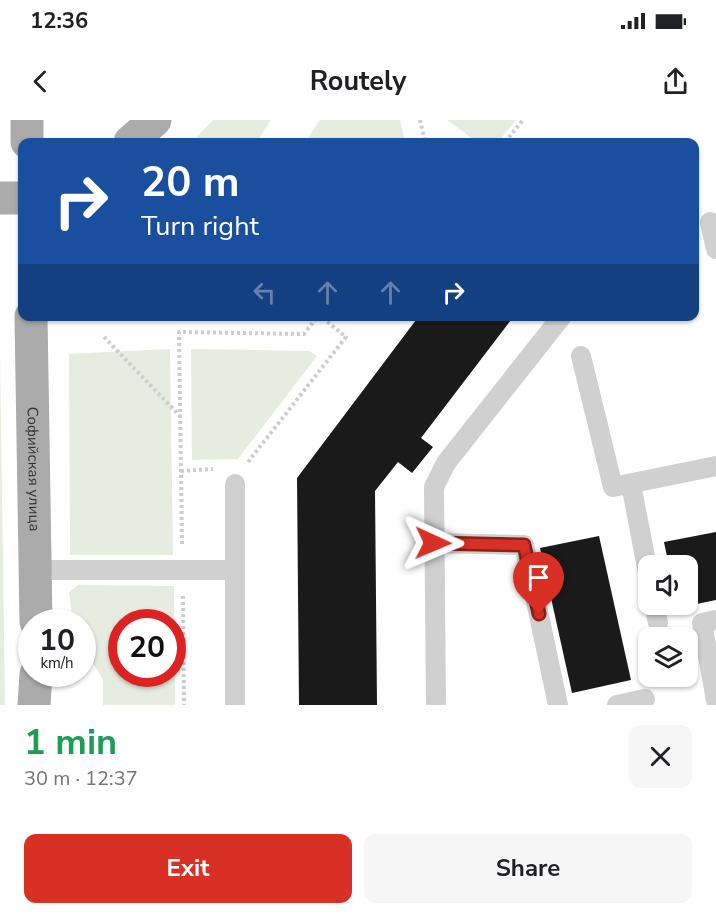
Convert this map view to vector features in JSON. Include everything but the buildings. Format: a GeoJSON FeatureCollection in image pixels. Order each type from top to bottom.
{"type":"FeatureCollection","features":[{"type":"Feature","properties":{"kind":"main road"},"geometry":{"type":"LineString","coordinates":[[27,120],[27,138]]}},
{"type":"Feature","properties":{"kind":"main road"},"geometry":{"type":"LineString","coordinates":[[135,138],[155,120]]}},
{"type":"Feature","properties":{"kind":"main road"},"geometry":{"type":"LineString","coordinates":[[0,198],[18,198]]}},
{"type":"Feature","properties":{"kind":"main road","name":"Софийская улица"},"geometry":{"type":"LineString","coordinates":[[31,321],[36,609]]}},
{"type":"Feature","properties":{"kind":"main road"},"geometry":{"type":"LineString","coordinates":[[34,705],[35,687]]}},
{"type":"Feature","properties":{"kind":"lane"},"geometry":{"type":"LineString","coordinates":[[707,222],[716,249]]}},
{"type":"Feature","properties":{"kind":"lane"},"geometry":{"type":"LineString","coordinates":[[436,705],[433,543],[436,516],[434,488],[438,474],[558,321]]}},
{"type":"Feature","properties":{"kind":"lane"},"geometry":{"type":"LineString","coordinates":[[581,356],[613,487],[716,466]]}},
{"type":"Feature","properties":{"kind":"lane"},"geometry":{"type":"LineString","coordinates":[[233,474],[235,705]]}},
{"type":"Feature","properties":{"kind":"lane"},"geometry":{"type":"LineString","coordinates":[[631,484],[645,555]]}},
{"type":"Feature","properties":{"kind":"lane"},"geometry":{"type":"LineString","coordinates":[[433,543],[524,545],[558,705]]}},
{"type":"Feature","properties":{"kind":"lane"},"geometry":{"type":"LineString","coordinates":[[35,570],[235,570]]}},
{"type":"Feature","properties":{"kind":"lane"},"geometry":{"type":"LineString","coordinates":[[716,620],[702,623],[716,700]]}},
{"type":"Feature","properties":{"kind":"lane"},"geometry":{"type":"LineString","coordinates":[[617,705],[645,699]]}},
{"type":"Feature","properties":{"kind":"path"},"geometry":{"type":"LineString","coordinates":[[420,120],[424,138]]}},
{"type":"Feature","properties":{"kind":"path"},"geometry":{"type":"LineString","coordinates":[[508,138],[523,120]]}},
{"type":"Feature","properties":{"kind":"path"},"geometry":{"type":"LineString","coordinates":[[184,705],[179,332],[304,334],[315,321]]}},
{"type":"Feature","properties":{"kind":"path"},"geometry":{"type":"LineString","coordinates":[[181,471],[233,474],[346,337],[325,321]]}},
{"type":"Feature","properties":{"kind":"path"},"geometry":{"type":"LineString","coordinates":[[105,337],[180,416]]}},
{"type":"Feature","properties":{"kind":"shaded area"},"geometry":{"type":"Polygon","coordinates":[[[213,120],[271,120],[260,138],[196,138],[213,120]]]}},
{"type":"Feature","properties":{"kind":"shaded area"},"geometry":{"type":"Polygon","coordinates":[[[320,120],[400,120],[404,138],[308,138],[320,120]]]}},
{"type":"Feature","properties":{"kind":"shaded area"},"geometry":{"type":"Polygon","coordinates":[[[447,120],[516,120],[501,138],[472,138],[447,120]]]}},
{"type":"Feature","properties":{"kind":"shaded area"},"geometry":{"type":"Polygon","coordinates":[[[170,349],[173,555],[70,555],[69,354],[170,349]]]}},
{"type":"Feature","properties":{"kind":"shaded area"},"geometry":{"type":"Polygon","coordinates":[[[191,349],[309,351],[317,356],[238,459],[192,460],[191,349]]]}},
{"type":"Feature","properties":{"kind":"shaded area"},"geometry":{"type":"Polygon","coordinates":[[[0,352],[5,705],[0,705],[0,352]]]}},
{"type":"Feature","properties":{"kind":"shaded area"},"geometry":{"type":"Polygon","coordinates":[[[78,585],[174,586],[174,609],[108,609],[108,687],[175,687],[175,705],[103,705],[103,679],[96,668],[96,609],[71,609],[69,592],[78,585]]]}},
{"type":"Feature","properties":{"kind":"route"},"geometry":{"type":"LineString","coordinates":[[433,543],[524,545],[539,614]]}}]}
